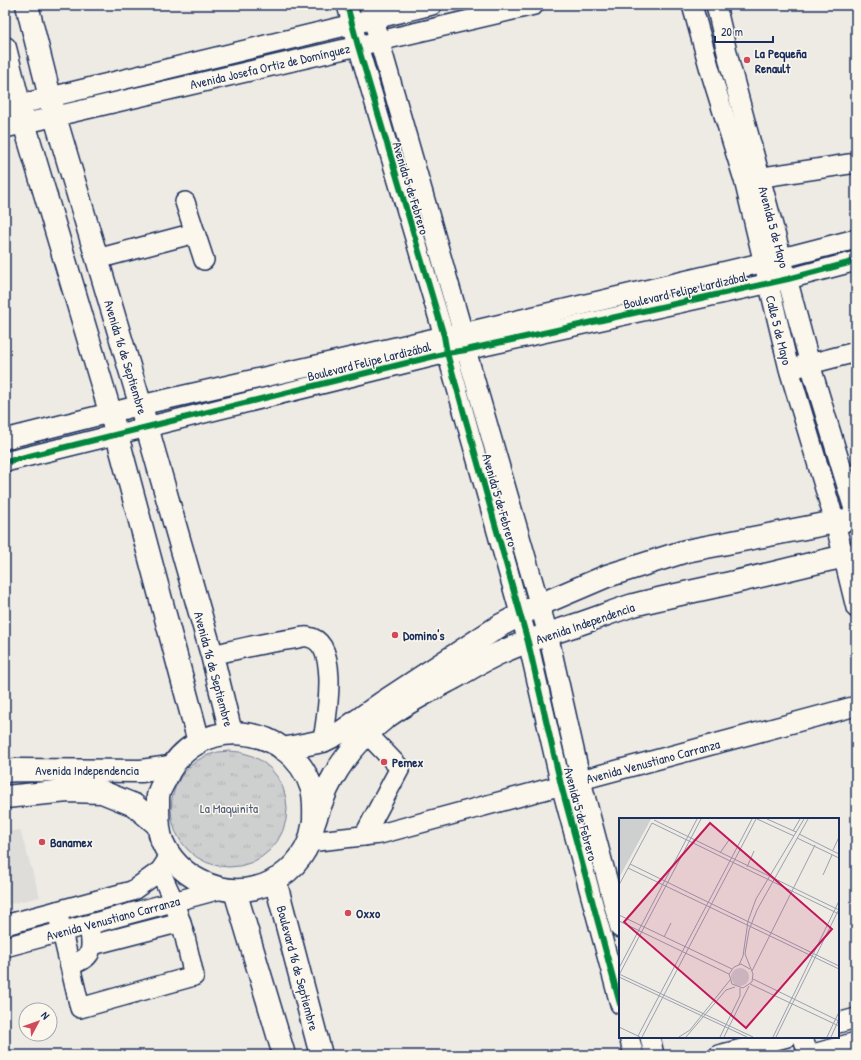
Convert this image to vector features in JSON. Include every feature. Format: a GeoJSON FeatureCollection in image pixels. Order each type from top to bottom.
{"type":"FeatureCollection","features":[{"type":"Feature","properties":{"kind":"main road","name":"Avenida 16 de Septiembre"},"geometry":{"type":"LineString","coordinates":[[27,5],[52,107],[141,406],[212,655],[231,732]]}},
{"type":"Feature","properties":{"kind":"main road"},"geometry":{"type":"LineString","coordinates":[[5,48],[13,116],[117,435],[199,742]]}},
{"type":"Feature","properties":{"kind":"main road","name":"Avenida Independencia"},"geometry":{"type":"LineString","coordinates":[[228,890],[256,888],[275,880],[289,870],[297,862],[311,832],[328,787],[345,760],[361,728],[382,703],[501,625],[530,610],[607,576],[686,551],[856,517]]}},
{"type":"Feature","properties":{"kind":"main road","name":"Avenida Independencia"},"geometry":{"type":"LineString","coordinates":[[283,749],[322,741],[343,731],[361,728],[386,718],[413,700],[501,652],[548,634],[630,606],[850,555]]}},
{"type":"Feature","properties":{"kind":"main road"},"geometry":{"type":"LineString","coordinates":[[284,1055],[228,890],[202,883],[184,872],[165,864],[163,842],[158,826],[158,795],[170,768],[182,753],[199,742],[214,735],[231,732],[249,734],[267,739],[283,749],[299,765],[305,774],[312,790],[314,806],[311,832]]}},
{"type":"Feature","properties":{"kind":"main road","name":"Avenida Independencia"},"geometry":{"type":"LineString","coordinates":[[5,771],[141,771],[170,768]]}},
{"type":"Feature","properties":{"kind":"main road","name":"Avenida Independencia"},"geometry":{"type":"LineString","coordinates":[[5,797],[68,791],[102,792],[134,805],[158,826]]}},
{"type":"Feature","properties":{"kind":"main road","name":"Boulevard 16 de Septiembre"},"geometry":{"type":"LineString","coordinates":[[275,880],[321,1055]]}},
{"type":"Feature","properties":{"kind":"street","name":"Avenida 5 de Febrero"},"geometry":{"type":"LineString","coordinates":[[348,5],[358,46],[455,343],[503,481],[530,610],[528,642],[561,785],[619,1000]]}},
{"type":"Feature","properties":{"kind":"street","name":"Avenida Josefa Ortiz de Domínguez"},"geometry":{"type":"LineString","coordinates":[[52,107],[205,60],[352,24],[371,12],[432,5]]}},
{"type":"Feature","properties":{"kind":"street","name":"Avenida Josefa Ortiz de Domínguez"},"geometry":{"type":"LineString","coordinates":[[13,116],[52,107],[210,80],[532,5]]}},
{"type":"Feature","properties":{"kind":"street","name":"Calle 5 de Mayo"},"geometry":{"type":"LineString","coordinates":[[692,5],[710,70],[752,178],[763,262],[789,370],[835,522],[850,555],[856,608]]}},
{"type":"Feature","properties":{"kind":"street","name":"Avenida 5 de Mayo"},"geometry":{"type":"LineString","coordinates":[[716,5],[730,65],[752,178],[782,258],[810,364],[856,517]]}},
{"type":"Feature","properties":{"kind":"street","name":"Avenida 5 de Febrero"},"geometry":{"type":"LineString","coordinates":[[371,12],[455,343],[484,486],[530,610],[548,634],[581,780],[619,925]]}},
{"type":"Feature","properties":{"kind":"street"},"geometry":{"type":"LineString","coordinates":[[205,60],[210,80]]}},
{"type":"Feature","properties":{"kind":"street"},"geometry":{"type":"LineString","coordinates":[[710,70],[730,65]]}},
{"type":"Feature","properties":{"kind":"street"},"geometry":{"type":"LineString","coordinates":[[752,178],[856,163]]}},
{"type":"Feature","properties":{"kind":"street"},"geometry":{"type":"LineString","coordinates":[[185,202],[204,260]]}},
{"type":"Feature","properties":{"kind":"street"},"geometry":{"type":"LineString","coordinates":[[97,259],[195,233]]}},
{"type":"Feature","properties":{"kind":"street","name":"Boulevard Felipe Lardizábal"},"geometry":{"type":"LineString","coordinates":[[5,462],[314,386],[455,343],[606,300],[856,239]]}},
{"type":"Feature","properties":{"kind":"street","name":"Boulevard Felipe Lardizábal"},"geometry":{"type":"LineString","coordinates":[[5,440],[110,413],[310,367],[610,318],[788,278],[856,261]]}},
{"type":"Feature","properties":{"kind":"street"},"geometry":{"type":"LineString","coordinates":[[606,300],[610,318]]}},
{"type":"Feature","properties":{"kind":"street"},"geometry":{"type":"LineString","coordinates":[[789,370],[856,352]]}},
{"type":"Feature","properties":{"kind":"street"},"geometry":{"type":"LineString","coordinates":[[310,367],[314,386]]}},
{"type":"Feature","properties":{"kind":"street"},"geometry":{"type":"LineString","coordinates":[[484,486],[503,481]]}},
{"type":"Feature","properties":{"kind":"street"},"geometry":{"type":"LineString","coordinates":[[212,655],[286,640],[309,637],[319,642],[324,650],[329,664],[329,704],[322,741]]}},
{"type":"Feature","properties":{"kind":"street","name":"Avenida Venustiano Carranza"},"geometry":{"type":"LineString","coordinates":[[311,832],[364,836],[380,834],[856,706]]}},
{"type":"Feature","properties":{"kind":"street"},"geometry":{"type":"LineString","coordinates":[[361,728],[400,768],[364,836]]}},
{"type":"Feature","properties":{"kind":"street"},"geometry":{"type":"LineString","coordinates":[[57,911],[80,1008],[194,976],[165,864]]}},
{"type":"Feature","properties":{"kind":"street","name":"Avenida Venustiano Carranza"},"geometry":{"type":"LineString","coordinates":[[5,924],[132,891],[165,864]]}},
{"type":"Feature","properties":{"kind":"street","name":"Avenida Venustiano Carranza"},"geometry":{"type":"LineString","coordinates":[[5,947],[174,902],[228,890]]}},
{"type":"Feature","properties":{"kind":"street"},"geometry":{"type":"LineString","coordinates":[[92,945],[180,922]]}},
{"type":"Feature","properties":{"kind":"street"},"geometry":{"type":"LineString","coordinates":[[70,965],[83,960],[88,955],[92,945],[89,925]]}},
{"type":"Feature","properties":{"kind":"street"},"geometry":{"type":"LineString","coordinates":[[602,935],[619,929]]}},
{"type":"Feature","properties":{"kind":"street"},"geometry":{"type":"LineString","coordinates":[[839,1023],[856,1018]]}},
{"type":"Feature","properties":{"kind":"street"},"geometry":{"type":"LineString","coordinates":[[629,1038],[634,1055]]}},
{"type":"Feature","properties":{"kind":"street"},"geometry":{"type":"LineString","coordinates":[[650,1038],[654,1055]]}},
{"type":"Feature","properties":{"kind":"street"},"geometry":{"type":"LineString","coordinates":[[719,1055],[783,1038]]}},
{"type":"Feature","properties":{"kind":"street"},"geometry":{"type":"LineString","coordinates":[[803,1038],[809,1055],[856,1042]]}},
{"type":"Feature","properties":{"kind":"shaded area"},"geometry":{"type":"Polygon","coordinates":[[[20,830],[40,897],[5,905],[5,832],[20,830]]]}},
{"type":"Feature","properties":{"kind":"green space","name":"La Maquinita"},"geometry":{"type":"Polygon","coordinates":[[[229,751],[251,755],[270,768],[283,787],[287,809],[283,831],[270,850],[251,863],[229,867],[207,863],[188,850],[175,831],[171,809],[175,787],[188,768],[207,755],[229,751]]]}},
{"type":"Feature","properties":{"kind":"cycle path"},"geometry":{"type":"LineString","coordinates":[[347,5],[444,336],[447,353],[528,642],[561,785],[619,1000]]}},
{"type":"Feature","properties":{"kind":"cycle path"},"geometry":{"type":"LineString","coordinates":[[5,462],[447,353],[788,279],[856,261]]}},
{"type":"Feature","properties":{"kind":"place","name":"La Pequeña Renault"},"geometry":{"type":"Point","coordinates":[747,60]}},
{"type":"Feature","properties":{"kind":"place","name":"Domino's"},"geometry":{"type":"Point","coordinates":[395,635]}},
{"type":"Feature","properties":{"kind":"place","name":"Pemex"},"geometry":{"type":"Point","coordinates":[384,762]}},
{"type":"Feature","properties":{"kind":"place","name":"Banamex"},"geometry":{"type":"Point","coordinates":[42,842]}},
{"type":"Feature","properties":{"kind":"place","name":"Oxxo"},"geometry":{"type":"Point","coordinates":[348,913]}}]}
